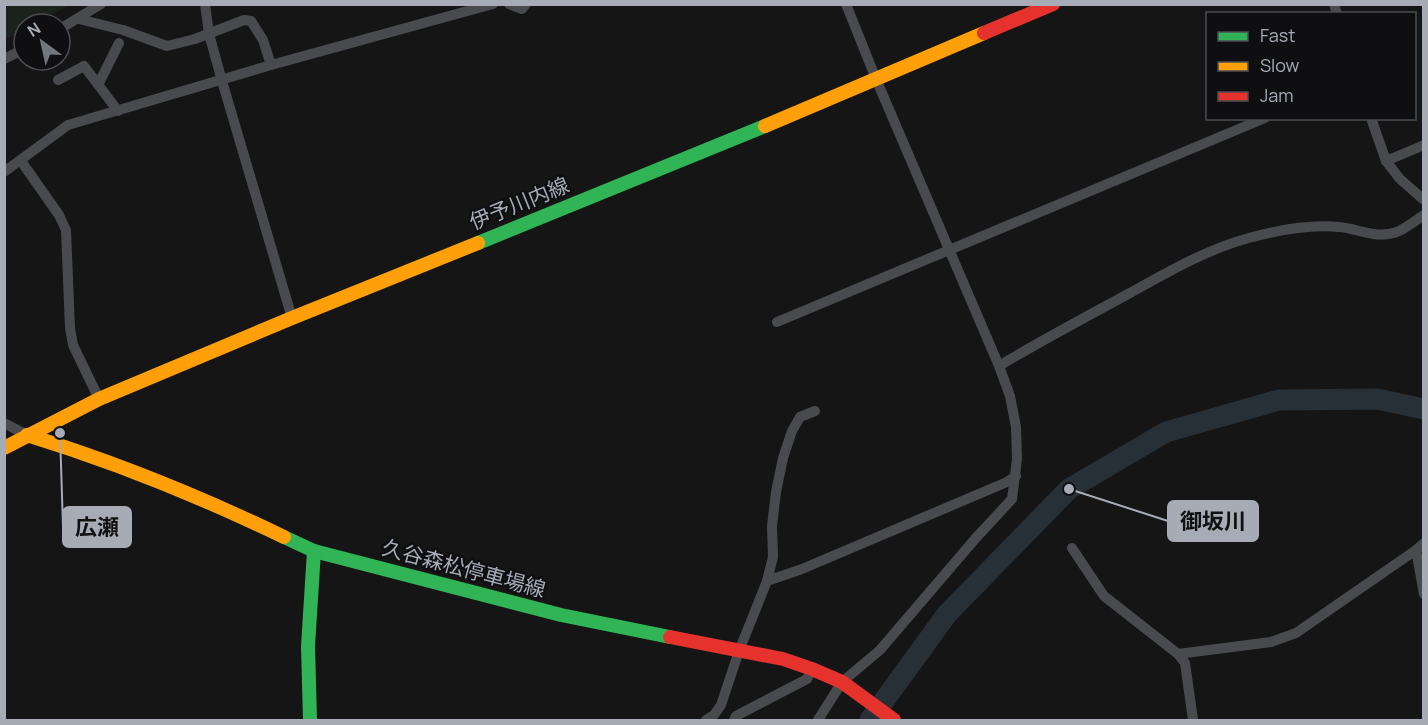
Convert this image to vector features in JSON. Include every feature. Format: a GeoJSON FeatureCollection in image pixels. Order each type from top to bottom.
{"type":"FeatureCollection","features":[{"type":"Feature","properties":{"kind":"main road","name":"伊予川内線"},"geometry":{"type":"LineString","coordinates":[[4,448],[99,399],[292,318],[706,151],[1053,4]]}},
{"type":"Feature","properties":{"kind":"main road","name":"久谷森松停車場線"},"geometry":{"type":"LineString","coordinates":[[27,435],[69,448],[219,506],[314,551],[561,615],[783,659],[812,669],[846,685],[894,720]]}},
{"type":"Feature","properties":{"kind":"main road"},"geometry":{"type":"LineString","coordinates":[[310,720],[308,646],[314,551]]}},
{"type":"Feature","properties":{"kind":"street"},"geometry":{"type":"LineString","coordinates":[[72,23],[101,4]]}},
{"type":"Feature","properties":{"kind":"street"},"geometry":{"type":"LineString","coordinates":[[205,4],[209,34],[222,81],[292,318]]}},
{"type":"Feature","properties":{"kind":"street"},"geometry":{"type":"LineString","coordinates":[[4,172],[68,125],[271,65],[493,4]]}},
{"type":"Feature","properties":{"kind":"street"},"geometry":{"type":"LineString","coordinates":[[509,4],[522,9],[526,4]]}},
{"type":"Feature","properties":{"kind":"street"},"geometry":{"type":"LineString","coordinates":[[818,720],[846,685],[880,650],[1012,499],[1017,459],[1016,427],[1010,396],[999,366],[846,4]]}},
{"type":"Feature","properties":{"kind":"street"},"geometry":{"type":"LineString","coordinates":[[79,19],[123,30],[167,46],[195,39],[244,20],[251,21],[263,40],[271,65]]}},
{"type":"Feature","properties":{"kind":"street"},"geometry":{"type":"LineString","coordinates":[[98,85],[119,43]]}},
{"type":"Feature","properties":{"kind":"street"},"geometry":{"type":"LineString","coordinates":[[58,80],[84,66],[118,111]]}},
{"type":"Feature","properties":{"kind":"street"},"geometry":{"type":"LineString","coordinates":[[777,322],[1259,120]]}},
{"type":"Feature","properties":{"kind":"street"},"geometry":{"type":"LineString","coordinates":[[1372,120],[1386,161],[1400,179],[1424,200]]}},
{"type":"Feature","properties":{"kind":"street"},"geometry":{"type":"LineString","coordinates":[[1386,161],[1424,145]]}},
{"type":"Feature","properties":{"kind":"street"},"geometry":{"type":"LineString","coordinates":[[21,161],[59,215],[66,231],[70,328],[73,345],[99,399]]}},
{"type":"Feature","properties":{"kind":"street"},"geometry":{"type":"LineString","coordinates":[[999,366],[1033,345],[1168,272],[1224,246],[1247,238],[1294,228],[1338,227],[1381,235],[1390,234],[1401,230],[1424,215]]}},
{"type":"Feature","properties":{"kind":"street"},"geometry":{"type":"LineString","coordinates":[[706,720],[714,715],[721,705],[739,651],[767,581],[773,557],[772,526],[776,492],[783,458],[792,431],[800,417],[815,411]]}},
{"type":"Feature","properties":{"kind":"street"},"geometry":{"type":"LineString","coordinates":[[4,423],[27,435]]}},
{"type":"Feature","properties":{"kind":"street"},"geometry":{"type":"LineString","coordinates":[[767,581],[813,565],[1007,482],[1016,476]]}},
{"type":"Feature","properties":{"kind":"street"},"geometry":{"type":"LineString","coordinates":[[1420,546],[1424,594]]}},
{"type":"Feature","properties":{"kind":"street"},"geometry":{"type":"LineString","coordinates":[[1178,654],[1271,642],[1296,633],[1420,546]]}},
{"type":"Feature","properties":{"kind":"street"},"geometry":{"type":"LineString","coordinates":[[1072,548],[1104,596],[1178,654],[1185,663],[1192,720]]}},
{"type":"Feature","properties":{"kind":"street"},"geometry":{"type":"LineString","coordinates":[[734,720],[736,716],[807,679],[812,669]]}},
{"type":"Feature","properties":{"kind":"shaded area"},"geometry":{"type":"Polygon","coordinates":[[[5,4],[69,4],[56,12],[12,12],[12,36],[5,40],[5,4]]]}},
{"type":"Feature","properties":{"kind":"waterway"},"geometry":{"type":"LineString","coordinates":[[870,720],[947,614],[1069,489],[1166,432],[1279,400],[1377,399],[1424,409]]}},
{"type":"Feature","properties":{"kind":"traffic: fast"},"geometry":{"type":"LineString","coordinates":[[478,243],[765,126]]}},
{"type":"Feature","properties":{"kind":"traffic: fast"},"geometry":{"type":"LineString","coordinates":[[284,537],[314,551],[561,615],[670,637]]}},
{"type":"Feature","properties":{"kind":"traffic: fast"},"geometry":{"type":"LineString","coordinates":[[310,720],[308,646],[314,551]]}},
{"type":"Feature","properties":{"kind":"traffic: slow"},"geometry":{"type":"LineString","coordinates":[[765,126],[984,33]]}},
{"type":"Feature","properties":{"kind":"traffic: slow"},"geometry":{"type":"LineString","coordinates":[[4,448],[99,399],[478,243]]}},
{"type":"Feature","properties":{"kind":"traffic: slow"},"geometry":{"type":"LineString","coordinates":[[27,435],[157,481],[284,537]]}},
{"type":"Feature","properties":{"kind":"traffic: jam"},"geometry":{"type":"LineString","coordinates":[[984,33],[1053,4]]}},
{"type":"Feature","properties":{"kind":"traffic: jam"},"geometry":{"type":"LineString","coordinates":[[670,637],[783,659],[812,669],[842,682],[894,720]]}},
{"type":"Feature","properties":{"kind":"place","name":"広瀬"},"geometry":{"type":"Point","coordinates":[60,433]}},
{"type":"Feature","properties":{"kind":"place","name":"御坂川"},"geometry":{"type":"Point","coordinates":[1069,489]}}]}
